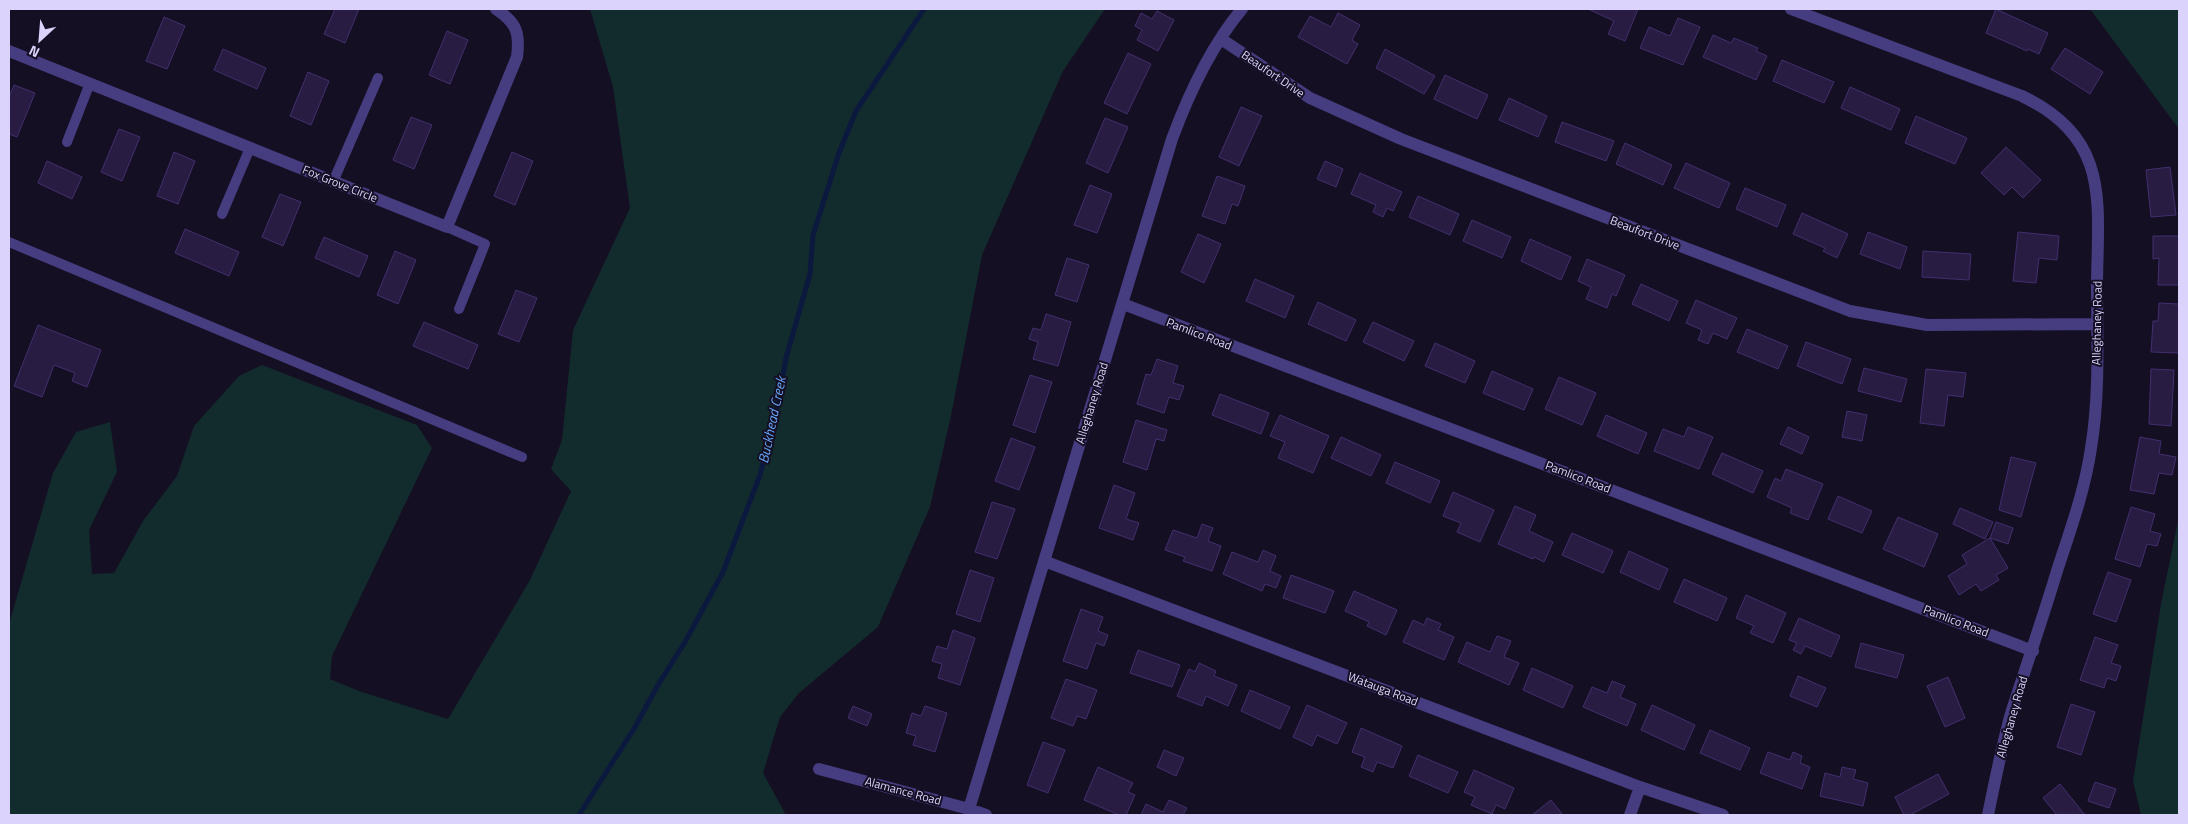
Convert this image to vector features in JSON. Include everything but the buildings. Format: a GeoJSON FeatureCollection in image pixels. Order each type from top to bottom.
{"type":"FeatureCollection","features":[{"type":"Feature","properties":{"kind":"street"},"geometry":{"type":"LineString","coordinates":[[447,228],[517,57],[520,38],[514,24],[496,9]]}},
{"type":"Feature","properties":{"kind":"street","name":"Alleghaney Road"},"geometry":{"type":"LineString","coordinates":[[969,809],[1175,130],[1202,71],[1221,38],[1242,9]]}},
{"type":"Feature","properties":{"kind":"street","name":"Alleghaney Road"},"geometry":{"type":"LineString","coordinates":[[1791,9],[2022,96],[2043,106],[2074,135],[2085,151],[2098,192],[2096,406],[2091,449],[2082,491],[2012,711],[1988,815]]}},
{"type":"Feature","properties":{"kind":"street","name":"Beaufort Drive"},"geometry":{"type":"LineString","coordinates":[[1221,38],[1310,98],[1400,139],[1850,312],[1927,325],[2097,324]]}},
{"type":"Feature","properties":{"kind":"street","name":"Fox Grove Circle"},"geometry":{"type":"LineString","coordinates":[[9,51],[447,228]]}},
{"type":"Feature","properties":{"kind":"street","name":"Pamlico Road"},"geometry":{"type":"LineString","coordinates":[[1122,304],[2032,651]]}},
{"type":"Feature","properties":{"kind":"street","name":"Watauga Road"},"geometry":{"type":"LineString","coordinates":[[1044,560],[1640,787],[1723,815]]}},
{"type":"Feature","properties":{"kind":"street","name":"Alamance Road"},"geometry":{"type":"LineString","coordinates":[[819,769],[986,815]]}},
{"type":"Feature","properties":{"kind":"street"},"geometry":{"type":"LineString","coordinates":[[1630,815],[1640,787]]}},
{"type":"Feature","properties":{"kind":"lane"},"geometry":{"type":"LineString","coordinates":[[333,182],[378,78]]}},
{"type":"Feature","properties":{"kind":"lane"},"geometry":{"type":"LineString","coordinates":[[67,142],[90,83]]}},
{"type":"Feature","properties":{"kind":"lane"},"geometry":{"type":"LineString","coordinates":[[222,214],[250,148]]}},
{"type":"Feature","properties":{"kind":"lane"},"geometry":{"type":"LineString","coordinates":[[447,228],[485,244],[459,308]]}},
{"type":"Feature","properties":{"kind":"lane"},"geometry":{"type":"LineString","coordinates":[[9,242],[522,457]]}},
{"type":"Feature","properties":{"kind":"green space"},"geometry":{"type":"Polygon","coordinates":[[[590,9],[1105,9],[1063,71],[982,255],[951,416],[930,507],[878,627],[799,693],[780,717],[763,773],[786,815],[9,815],[9,624],[53,473],[76,432],[110,422],[117,472],[89,530],[92,574],[114,573],[143,521],[177,476],[194,426],[239,376],[262,365],[417,425],[432,448],[332,656],[330,679],[359,691],[448,719],[530,580],[571,491],[551,469],[562,440],[573,330],[630,208],[613,87],[590,9]]]}},
{"type":"Feature","properties":{"kind":"green space"},"geometry":{"type":"Polygon","coordinates":[[[2090,9],[2179,9],[2179,129],[2090,9]]]}},
{"type":"Feature","properties":{"kind":"green space"},"geometry":{"type":"Polygon","coordinates":[[[2179,516],[2179,815],[2141,815],[2133,781],[2161,604],[2179,516]]]}},
{"type":"Feature","properties":{"kind":"waterway","name":"Buckhead Creek"},"geometry":{"type":"LineString","coordinates":[[579,815],[635,727],[685,642],[723,572],[760,475],[778,404],[786,358],[810,274],[813,235],[839,153],[856,111],[924,9]]}}]}
